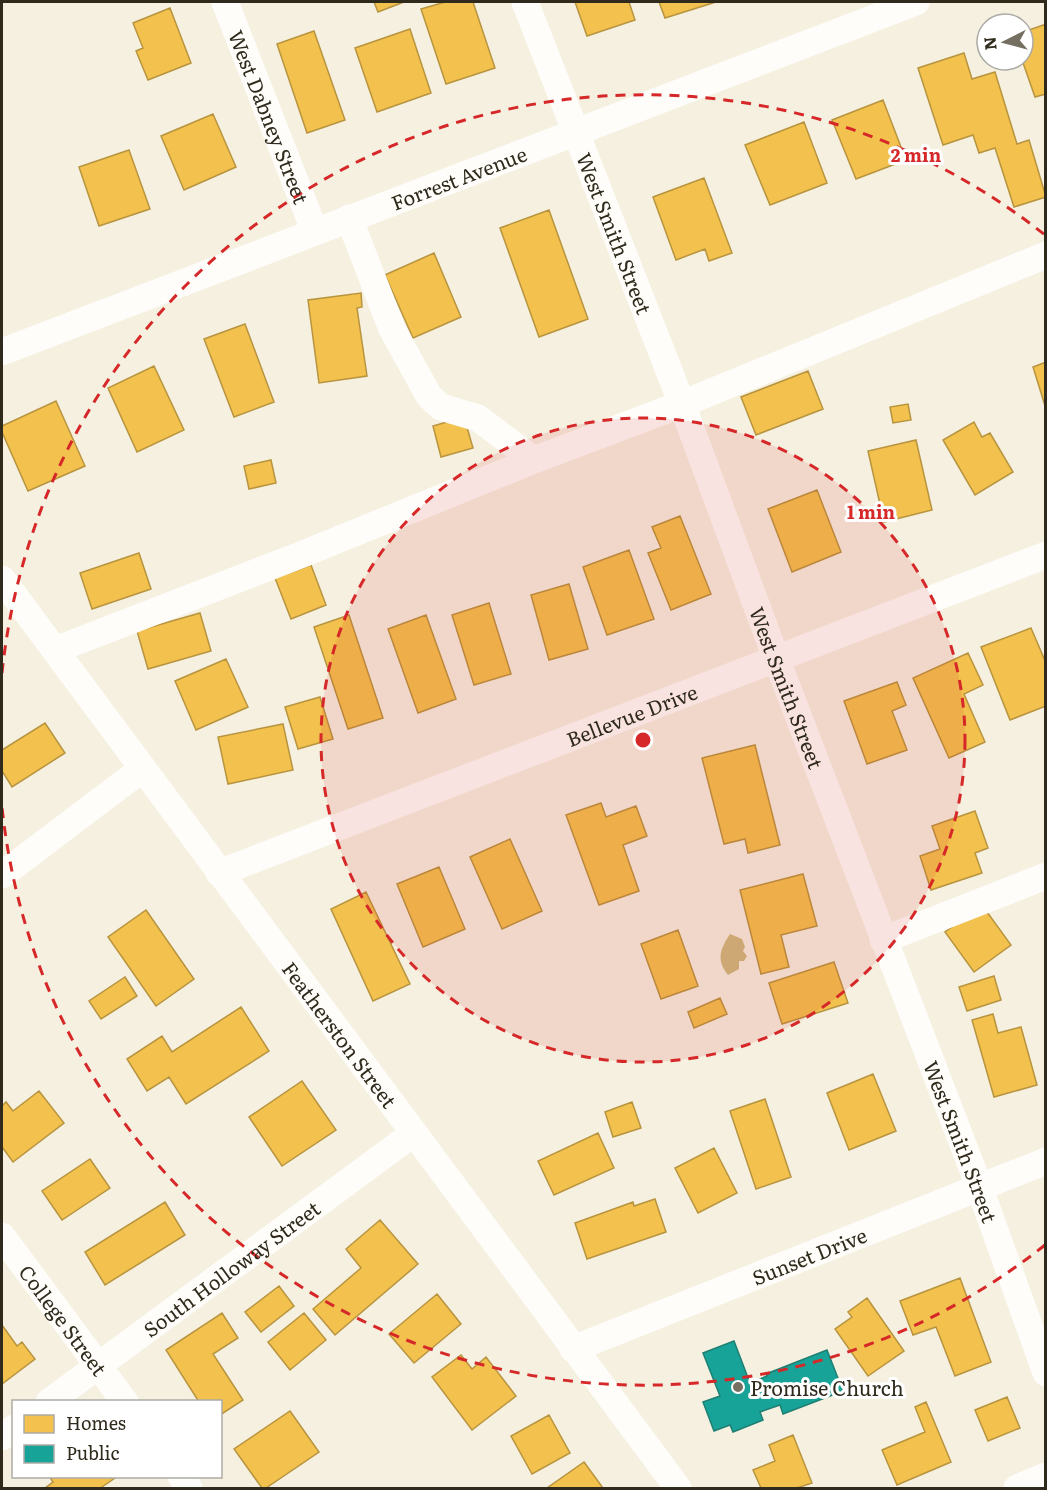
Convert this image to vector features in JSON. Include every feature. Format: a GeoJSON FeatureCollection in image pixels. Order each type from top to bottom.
{"type":"FeatureCollection","features":[{"type":"Feature","properties":{"kind":"street","name":"West Dabney Street"},"geometry":{"type":"LineString","coordinates":[[225,2],[315,232]]}},
{"type":"Feature","properties":{"kind":"street","name":"West Smith Street"},"geometry":{"type":"LineString","coordinates":[[525,2],[682,404],[883,940],[979,1186],[1046,1373]]}},
{"type":"Feature","properties":{"kind":"street","name":"Forrest Avenue"},"geometry":{"type":"LineString","coordinates":[[2,352],[575,131],[872,9],[916,2]]}},
{"type":"Feature","properties":{"kind":"street"},"geometry":{"type":"LineString","coordinates":[[349,218],[392,329],[429,396],[441,407],[478,418],[534,460]]}},
{"type":"Feature","properties":{"kind":"street"},"geometry":{"type":"LineString","coordinates":[[55,650],[303,554],[534,460],[682,404],[1046,255]]}},
{"type":"Feature","properties":{"kind":"street","name":"Bellevue Drive"},"geometry":{"type":"LineString","coordinates":[[219,873],[1046,555]]}},
{"type":"Feature","properties":{"kind":"street","name":"Featherston Street"},"geometry":{"type":"LineString","coordinates":[[2,579],[678,1488]]}},
{"type":"Feature","properties":{"kind":"street"},"geometry":{"type":"LineString","coordinates":[[2,875],[142,769]]}},
{"type":"Feature","properties":{"kind":"street"},"geometry":{"type":"LineString","coordinates":[[883,940],[1046,876]]}},
{"type":"Feature","properties":{"kind":"street","name":"South Holloway Street"},"geometry":{"type":"LineString","coordinates":[[50,1400],[414,1133]]}},
{"type":"Feature","properties":{"kind":"street","name":"Sunset Drive"},"geometry":{"type":"LineString","coordinates":[[573,1349],[1046,1161]]}},
{"type":"Feature","properties":{"kind":"street","name":"College Street"},"geometry":{"type":"LineString","coordinates":[[2,1236],[123,1400]]}},
{"type":"Feature","properties":{"kind":"street"},"geometry":{"type":"LineString","coordinates":[[1017,1488],[1046,1476]]}},
{"type":"Feature","properties":{"kind":"shaded area"},"geometry":{"type":"Polygon","coordinates":[[[730,934],[742,939],[745,947],[743,951],[747,956],[744,961],[739,961],[739,969],[728,975],[722,964],[721,954],[730,934]]]}},
{"type":"Feature","properties":{"kind":"building: Homes"},"geometry":{"type":"Polygon","coordinates":[[[374,2],[404,2],[378,12],[374,2]]]}},
{"type":"Feature","properties":{"kind":"building: Homes"},"geometry":{"type":"Polygon","coordinates":[[[445,2],[473,2],[495,68],[446,84],[421,9],[445,2]]]}},
{"type":"Feature","properties":{"kind":"building: Homes"},"geometry":{"type":"Polygon","coordinates":[[[575,2],[629,2],[635,20],[587,36],[575,2]]]}},
{"type":"Feature","properties":{"kind":"building: Homes"},"geometry":{"type":"Polygon","coordinates":[[[659,2],[716,2],[665,18],[659,2]]]}},
{"type":"Feature","properties":{"kind":"building: Homes"},"geometry":{"type":"Polygon","coordinates":[[[170,8],[191,63],[148,80],[136,51],[143,48],[133,23],[170,8]]]}},
{"type":"Feature","properties":{"kind":"building: Homes"},"geometry":{"type":"Polygon","coordinates":[[[1046,24],[1046,94],[1035,97],[1026,72],[1035,72],[1035,28],[1046,24]]]}},
{"type":"Feature","properties":{"kind":"building: Homes"},"geometry":{"type":"Polygon","coordinates":[[[410,29],[431,93],[377,112],[355,48],[410,29]]]}},
{"type":"Feature","properties":{"kind":"building: Homes"},"geometry":{"type":"Polygon","coordinates":[[[314,31],[345,120],[307,133],[277,44],[314,31]]]}},
{"type":"Feature","properties":{"kind":"building: Homes"},"geometry":{"type":"Polygon","coordinates":[[[964,53],[972,79],[995,72],[1017,144],[1029,140],[1046,197],[1014,207],[995,148],[979,153],[973,135],[943,145],[918,68],[964,53]]]}},
{"type":"Feature","properties":{"kind":"building: Homes"},"geometry":{"type":"Polygon","coordinates":[[[883,100],[906,160],[856,179],[832,120],[883,100]]]}},
{"type":"Feature","properties":{"kind":"building: Homes"},"geometry":{"type":"Polygon","coordinates":[[[213,114],[236,167],[184,190],[161,136],[213,114]]]}},
{"type":"Feature","properties":{"kind":"building: Homes"},"geometry":{"type":"Polygon","coordinates":[[[804,122],[827,183],[770,205],[745,145],[804,122]]]}},
{"type":"Feature","properties":{"kind":"building: Homes"},"geometry":{"type":"Polygon","coordinates":[[[129,150],[150,209],[99,226],[79,167],[129,150]]]}},
{"type":"Feature","properties":{"kind":"building: Homes"},"geometry":{"type":"Polygon","coordinates":[[[704,178],[732,253],[709,261],[705,249],[676,260],[653,197],[704,178]]]}},
{"type":"Feature","properties":{"kind":"building: Homes"},"geometry":{"type":"Polygon","coordinates":[[[549,210],[588,319],[539,337],[500,228],[549,210]]]}},
{"type":"Feature","properties":{"kind":"building: Homes"},"geometry":{"type":"Polygon","coordinates":[[[434,253],[461,317],[413,338],[385,275],[434,253]]]}},
{"type":"Feature","properties":{"kind":"building: Homes"},"geometry":{"type":"Polygon","coordinates":[[[361,293],[362,307],[357,308],[367,376],[319,383],[308,300],[361,293]]]}},
{"type":"Feature","properties":{"kind":"building: Homes"},"geometry":{"type":"Polygon","coordinates":[[[245,324],[274,402],[234,417],[204,339],[245,324]]]}},
{"type":"Feature","properties":{"kind":"building: Homes"},"geometry":{"type":"Polygon","coordinates":[[[1046,362],[1046,409],[1033,367],[1046,362]]]}},
{"type":"Feature","properties":{"kind":"building: Homes"},"geometry":{"type":"Polygon","coordinates":[[[154,366],[184,430],[137,452],[108,388],[154,366]]]}},
{"type":"Feature","properties":{"kind":"building: Homes"},"geometry":{"type":"Polygon","coordinates":[[[808,371],[823,409],[756,435],[741,397],[808,371]]]}},
{"type":"Feature","properties":{"kind":"building: Homes"},"geometry":{"type":"Polygon","coordinates":[[[56,401],[85,466],[28,491],[2,432],[2,426],[56,401]]]}},
{"type":"Feature","properties":{"kind":"building: Homes"},"geometry":{"type":"Polygon","coordinates":[[[908,404],[911,420],[893,423],[890,407],[908,404]]]}},
{"type":"Feature","properties":{"kind":"building: Homes"},"geometry":{"type":"Polygon","coordinates":[[[464,417],[473,448],[441,457],[433,426],[464,417]]]}},
{"type":"Feature","properties":{"kind":"building: Homes"},"geometry":{"type":"Polygon","coordinates":[[[974,422],[982,437],[990,433],[1013,472],[975,495],[943,440],[974,422]]]}},
{"type":"Feature","properties":{"kind":"building: Homes"},"geometry":{"type":"Polygon","coordinates":[[[916,440],[932,510],[884,522],[868,451],[916,440]]]}},
{"type":"Feature","properties":{"kind":"building: Homes"},"geometry":{"type":"Polygon","coordinates":[[[271,460],[276,483],[249,489],[244,466],[271,460]]]}},
{"type":"Feature","properties":{"kind":"building: Homes"},"geometry":{"type":"Polygon","coordinates":[[[817,490],[841,552],[792,572],[768,509],[817,490]]]}},
{"type":"Feature","properties":{"kind":"building: Homes"},"geometry":{"type":"Polygon","coordinates":[[[680,516],[711,594],[671,610],[648,553],[661,548],[652,527],[680,516]]]}},
{"type":"Feature","properties":{"kind":"building: Homes"},"geometry":{"type":"Polygon","coordinates":[[[629,550],[654,619],[607,635],[583,567],[629,550]]]}},
{"type":"Feature","properties":{"kind":"building: Homes"},"geometry":{"type":"Polygon","coordinates":[[[139,553],[151,589],[92,609],[80,573],[139,553]]]}},
{"type":"Feature","properties":{"kind":"building: Homes"},"geometry":{"type":"Polygon","coordinates":[[[311,565],[326,605],[291,619],[275,578],[311,565]]]}},
{"type":"Feature","properties":{"kind":"building: Homes"},"geometry":{"type":"Polygon","coordinates":[[[569,584],[588,649],[549,660],[531,595],[569,584]]]}},
{"type":"Feature","properties":{"kind":"building: Homes"},"geometry":{"type":"Polygon","coordinates":[[[489,603],[511,674],[474,685],[452,615],[489,603]]]}},
{"type":"Feature","properties":{"kind":"building: Homes"},"geometry":{"type":"Polygon","coordinates":[[[200,613],[211,651],[148,669],[137,631],[200,613]]]}},
{"type":"Feature","properties":{"kind":"building: Homes"},"geometry":{"type":"Polygon","coordinates":[[[349,615],[383,718],[348,729],[314,627],[349,615]]]}},
{"type":"Feature","properties":{"kind":"building: Homes"},"geometry":{"type":"Polygon","coordinates":[[[426,615],[456,699],[418,713],[388,629],[426,615]]]}},
{"type":"Feature","properties":{"kind":"building: Homes"},"geometry":{"type":"Polygon","coordinates":[[[1031,628],[1046,663],[1046,706],[1010,720],[981,647],[1031,628]]]}},
{"type":"Feature","properties":{"kind":"building: Homes"},"geometry":{"type":"Polygon","coordinates":[[[968,653],[983,685],[964,694],[985,742],[949,758],[913,678],[968,653]]]}},
{"type":"Feature","properties":{"kind":"building: Homes"},"geometry":{"type":"Polygon","coordinates":[[[226,659],[248,707],[196,730],[175,681],[226,659]]]}},
{"type":"Feature","properties":{"kind":"building: Homes"},"geometry":{"type":"Polygon","coordinates":[[[897,682],[906,705],[892,711],[907,750],[867,764],[844,701],[897,682]]]}},
{"type":"Feature","properties":{"kind":"building: Homes"},"geometry":{"type":"Polygon","coordinates":[[[320,697],[333,739],[298,749],[285,707],[320,697]]]}},
{"type":"Feature","properties":{"kind":"building: Homes"},"geometry":{"type":"Polygon","coordinates":[[[45,723],[65,753],[12,787],[2,771],[2,750],[45,723]]]}},
{"type":"Feature","properties":{"kind":"building: Homes"},"geometry":{"type":"Polygon","coordinates":[[[283,724],[293,770],[228,784],[218,737],[283,724]]]}},
{"type":"Feature","properties":{"kind":"building: Homes"},"geometry":{"type":"Polygon","coordinates":[[[755,745],[780,845],[748,853],[745,839],[724,844],[702,758],[755,745]]]}},
{"type":"Feature","properties":{"kind":"building: Homes"},"geometry":{"type":"Polygon","coordinates":[[[601,803],[606,817],[636,806],[647,836],[623,845],[639,891],[599,905],[566,815],[601,803]]]}},
{"type":"Feature","properties":{"kind":"building: Homes"},"geometry":{"type":"Polygon","coordinates":[[[975,811],[988,848],[975,853],[982,873],[931,890],[920,856],[940,849],[932,826],[975,811]]]}},
{"type":"Feature","properties":{"kind":"building: Homes"},"geometry":{"type":"Polygon","coordinates":[[[510,839],[542,911],[502,929],[470,857],[510,839]]]}},
{"type":"Feature","properties":{"kind":"building: Homes"},"geometry":{"type":"Polygon","coordinates":[[[439,867],[465,929],[423,947],[397,884],[439,867]]]}},
{"type":"Feature","properties":{"kind":"building: Homes"},"geometry":{"type":"Polygon","coordinates":[[[803,874],[817,926],[781,935],[789,967],[761,974],[740,890],[803,874]]]}},
{"type":"Feature","properties":{"kind":"building: Homes"},"geometry":{"type":"Polygon","coordinates":[[[366,892],[410,984],[373,1001],[331,909],[366,892]]]}},
{"type":"Feature","properties":{"kind":"building: Homes"},"geometry":{"type":"Polygon","coordinates":[[[982,905],[1011,945],[974,972],[945,932],[982,905]]]}},
{"type":"Feature","properties":{"kind":"building: Homes"},"geometry":{"type":"Polygon","coordinates":[[[146,910],[194,979],[156,1006],[108,937],[146,910]]]}},
{"type":"Feature","properties":{"kind":"building: Homes"},"geometry":{"type":"Polygon","coordinates":[[[678,930],[698,986],[661,999],[641,944],[678,930]]]}},
{"type":"Feature","properties":{"kind":"building: Homes"},"geometry":{"type":"Polygon","coordinates":[[[834,962],[848,1003],[782,1024],[769,983],[834,962]]]}},
{"type":"Feature","properties":{"kind":"building: Homes"},"geometry":{"type":"Polygon","coordinates":[[[994,976],[1001,1000],[967,1011],[959,987],[994,976]]]}},
{"type":"Feature","properties":{"kind":"building: Homes"},"geometry":{"type":"Polygon","coordinates":[[[125,977],[137,996],[101,1019],[89,1001],[125,977]]]}},
{"type":"Feature","properties":{"kind":"building: Homes"},"geometry":{"type":"Polygon","coordinates":[[[720,998],[727,1014],[694,1028],[688,1012],[720,998]]]}},
{"type":"Feature","properties":{"kind":"building: Homes"},"geometry":{"type":"Polygon","coordinates":[[[241,1007],[269,1051],[186,1104],[169,1077],[147,1091],[127,1059],[162,1036],[172,1052],[241,1007]]]}},
{"type":"Feature","properties":{"kind":"building: Homes"},"geometry":{"type":"Polygon","coordinates":[[[993,1014],[998,1033],[1021,1027],[1037,1085],[994,1097],[972,1020],[993,1014]]]}},
{"type":"Feature","properties":{"kind":"building: Homes"},"geometry":{"type":"Polygon","coordinates":[[[873,1074],[896,1131],[849,1150],[827,1093],[873,1074]]]}},
{"type":"Feature","properties":{"kind":"building: Homes"},"geometry":{"type":"Polygon","coordinates":[[[302,1081],[336,1130],[282,1166],[249,1117],[302,1081]]]}},
{"type":"Feature","properties":{"kind":"building: Homes"},"geometry":{"type":"Polygon","coordinates":[[[39,1091],[64,1123],[13,1162],[2,1147],[2,1106],[6,1102],[13,1111],[39,1091]]]}},
{"type":"Feature","properties":{"kind":"building: Homes"},"geometry":{"type":"Polygon","coordinates":[[[765,1099],[791,1177],[756,1189],[730,1111],[765,1099]]]}},
{"type":"Feature","properties":{"kind":"building: Homes"},"geometry":{"type":"Polygon","coordinates":[[[632,1102],[641,1128],[613,1137],[605,1112],[632,1102]]]}},
{"type":"Feature","properties":{"kind":"building: Homes"},"geometry":{"type":"Polygon","coordinates":[[[598,1133],[614,1168],[554,1195],[538,1161],[598,1133]]]}},
{"type":"Feature","properties":{"kind":"building: Homes"},"geometry":{"type":"Polygon","coordinates":[[[714,1148],[737,1193],[698,1213],[675,1168],[714,1148]]]}},
{"type":"Feature","properties":{"kind":"building: Homes"},"geometry":{"type":"Polygon","coordinates":[[[90,1159],[110,1188],[62,1220],[42,1191],[90,1159]]]}},
{"type":"Feature","properties":{"kind":"building: Homes"},"geometry":{"type":"Polygon","coordinates":[[[655,1199],[666,1232],[587,1259],[575,1223],[633,1202],[634,1206],[655,1199]]]}},
{"type":"Feature","properties":{"kind":"building: Homes"},"geometry":{"type":"Polygon","coordinates":[[[165,1202],[185,1235],[105,1285],[85,1252],[165,1202]]]}},
{"type":"Feature","properties":{"kind":"building: Homes"},"geometry":{"type":"Polygon","coordinates":[[[380,1220],[418,1264],[335,1335],[313,1309],[361,1268],[346,1249],[380,1220]]]}},
{"type":"Feature","properties":{"kind":"building: Homes"},"geometry":{"type":"Polygon","coordinates":[[[960,1278],[991,1362],[955,1376],[936,1327],[913,1335],[900,1301],[960,1278]]]}},
{"type":"Feature","properties":{"kind":"building: Homes"},"geometry":{"type":"Polygon","coordinates":[[[279,1286],[294,1306],[261,1332],[245,1312],[279,1286]]]}},
{"type":"Feature","properties":{"kind":"building: Homes"},"geometry":{"type":"Polygon","coordinates":[[[437,1294],[461,1324],[414,1363],[389,1334],[437,1294]]]}},
{"type":"Feature","properties":{"kind":"building: Homes"},"geometry":{"type":"Polygon","coordinates":[[[867,1298],[904,1351],[868,1376],[835,1329],[852,1317],[848,1312],[867,1298]]]}},
{"type":"Feature","properties":{"kind":"building: Homes"},"geometry":{"type":"Polygon","coordinates":[[[222,1313],[238,1338],[213,1354],[243,1400],[222,1414],[222,1400],[198,1400],[166,1350],[222,1313]]]}},
{"type":"Feature","properties":{"kind":"building: Homes"},"geometry":{"type":"Polygon","coordinates":[[[304,1313],[326,1340],[290,1370],[268,1342],[304,1313]]]}},
{"type":"Feature","properties":{"kind":"building: Homes"},"geometry":{"type":"Polygon","coordinates":[[[2,1325],[17,1346],[22,1342],[35,1359],[2,1384],[2,1325]]]}},
{"type":"Feature","properties":{"kind":"building: Homes"},"geometry":{"type":"Polygon","coordinates":[[[461,1355],[472,1369],[486,1357],[516,1396],[472,1430],[432,1377],[461,1355]]]}},
{"type":"Feature","properties":{"kind":"building: Homes"},"geometry":{"type":"Polygon","coordinates":[[[1007,1397],[1020,1428],[988,1441],[975,1410],[1007,1397]]]}},
{"type":"Feature","properties":{"kind":"building: Homes"},"geometry":{"type":"Polygon","coordinates":[[[926,1402],[951,1462],[897,1485],[882,1450],[925,1432],[915,1407],[926,1402]]]}},
{"type":"Feature","properties":{"kind":"building: Homes"},"geometry":{"type":"Polygon","coordinates":[[[290,1411],[319,1452],[266,1488],[262,1488],[234,1449],[290,1411]]]}},
{"type":"Feature","properties":{"kind":"building: Homes"},"geometry":{"type":"Polygon","coordinates":[[[549,1415],[570,1453],[532,1474],[511,1436],[549,1415]]]}},
{"type":"Feature","properties":{"kind":"building: Homes"},"geometry":{"type":"Polygon","coordinates":[[[793,1435],[812,1483],[797,1488],[761,1488],[753,1470],[775,1461],[769,1445],[793,1435]]]}},
{"type":"Feature","properties":{"kind":"building: Homes"},"geometry":{"type":"Polygon","coordinates":[[[584,1462],[603,1488],[547,1488],[584,1462]]]}},
{"type":"Feature","properties":{"kind":"building: Homes"},"geometry":{"type":"Polygon","coordinates":[[[50,1478],[115,1478],[103,1488],[45,1488],[53,1482],[50,1478]]]}},
{"type":"Feature","properties":{"kind":"building: Public"},"geometry":{"type":"Polygon","coordinates":[[[734,1341],[750,1383],[767,1376],[766,1374],[827,1350],[843,1391],[783,1414],[780,1405],[760,1412],[763,1420],[733,1432],[730,1425],[714,1431],[703,1402],[720,1396],[703,1353],[734,1341]]]}},
{"type":"Feature","properties":{"kind":"place","name":"Promise Church"},"geometry":{"type":"Point","coordinates":[738,1387]}}]}
